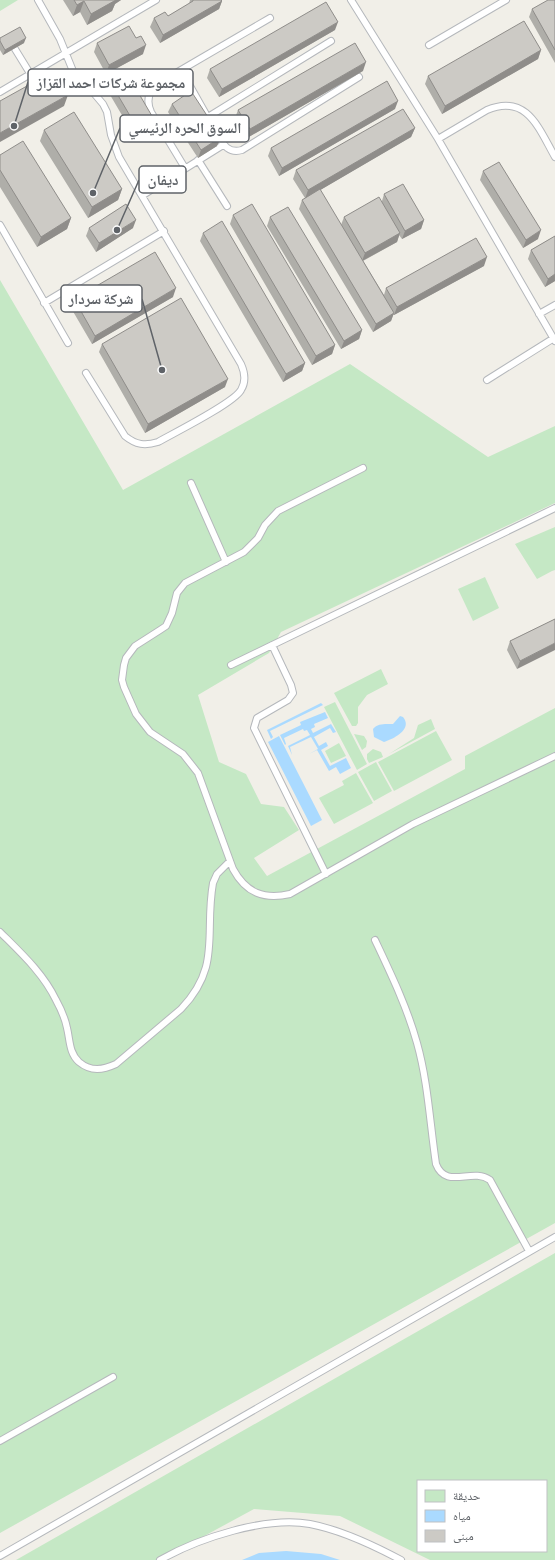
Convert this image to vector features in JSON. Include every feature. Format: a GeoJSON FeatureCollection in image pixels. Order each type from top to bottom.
{"type":"FeatureCollection","features":[{"type":"Feature","properties":{"kind":"lane"},"geometry":{"type":"LineString","coordinates":[[38,0],[60,39],[75,76],[85,87],[92,91],[103,104],[107,112],[111,135],[119,157],[143,195],[241,364],[245,377],[241,391],[231,401],[158,442],[149,445],[140,445],[132,442],[125,436],[86,373]]}},
{"type":"Feature","properties":{"kind":"lane"},"geometry":{"type":"LineString","coordinates":[[1,91],[66,55],[156,0]]}},
{"type":"Feature","properties":{"kind":"lane"},"geometry":{"type":"LineString","coordinates":[[351,0],[438,139],[554,340],[487,380]]}},
{"type":"Feature","properties":{"kind":"lane"},"geometry":{"type":"LineString","coordinates":[[429,45],[506,0]]}},
{"type":"Feature","properties":{"kind":"lane"},"geometry":{"type":"LineString","coordinates":[[185,168],[151,112],[148,97],[153,88],[270,18]]}},
{"type":"Feature","properties":{"kind":"lane"},"geometry":{"type":"LineString","coordinates":[[208,117],[331,41]]}},
{"type":"Feature","properties":{"kind":"lane"},"geometry":{"type":"LineString","coordinates":[[15,49],[31,75]]}},
{"type":"Feature","properties":{"kind":"lane"},"geometry":{"type":"LineString","coordinates":[[181,70],[223,145],[232,151],[242,150],[359,77]]}},
{"type":"Feature","properties":{"kind":"lane"},"geometry":{"type":"LineString","coordinates":[[438,139],[496,106],[514,106],[526,112],[535,122],[555,157]]}},
{"type":"Feature","properties":{"kind":"lane"},"geometry":{"type":"LineString","coordinates":[[143,195],[223,145]]}},
{"type":"Feature","properties":{"kind":"lane"},"geometry":{"type":"LineString","coordinates":[[198,160],[227,206]]}},
{"type":"Feature","properties":{"kind":"lane"},"geometry":{"type":"LineString","coordinates":[[0,225],[68,343]]}},
{"type":"Feature","properties":{"kind":"lane"},"geometry":{"type":"LineString","coordinates":[[44,303],[164,231]]}},
{"type":"Feature","properties":{"kind":"lane"},"geometry":{"type":"LineString","coordinates":[[539,314],[555,305]]}},
{"type":"Feature","properties":{"kind":"lane"},"geometry":{"type":"LineString","coordinates":[[363,468],[278,511],[271,518],[251,546],[244,552],[190,579],[180,587],[176,593],[172,613],[166,626],[141,642],[130,652],[124,665],[122,680],[131,704],[143,724],[160,740],[183,754],[198,773],[230,861],[238,878],[244,885],[261,895],[271,897],[290,894],[413,824],[555,756]]}},
{"type":"Feature","properties":{"kind":"lane"},"geometry":{"type":"LineString","coordinates":[[191,483],[226,562]]}},
{"type":"Feature","properties":{"kind":"lane"},"geometry":{"type":"LineString","coordinates":[[231,665],[555,508]]}},
{"type":"Feature","properties":{"kind":"lane"},"geometry":{"type":"LineString","coordinates":[[272,645],[292,686],[293,693],[288,700],[257,718],[254,728],[326,874]]}},
{"type":"Feature","properties":{"kind":"lane"},"geometry":{"type":"LineString","coordinates":[[0,932],[35,968],[56,998],[64,1016],[72,1053],[78,1061],[87,1067],[97,1069],[107,1068],[116,1064],[181,1009],[198,987],[204,975],[208,961],[213,883],[217,874],[230,861]]}},
{"type":"Feature","properties":{"kind":"lane"},"geometry":{"type":"LineString","coordinates":[[375,940],[400,994],[417,1044],[426,1088],[438,1169],[445,1176],[481,1175],[490,1180],[529,1252]]}},
{"type":"Feature","properties":{"kind":"lane"},"geometry":{"type":"LineString","coordinates":[[0,1556],[555,1237]]}},
{"type":"Feature","properties":{"kind":"lane"},"geometry":{"type":"LineString","coordinates":[[0,1442],[112,1377]]}},
{"type":"Feature","properties":{"kind":"lane"},"geometry":{"type":"LineString","coordinates":[[160,1560],[190,1546],[222,1534],[244,1528],[289,1522],[310,1524],[337,1532],[363,1542],[401,1560]]}},
{"type":"Feature","properties":{"kind":"green space"},"geometry":{"type":"Polygon","coordinates":[[[0,0],[18,0],[0,11],[0,0]]]}},
{"type":"Feature","properties":{"kind":"green space"},"geometry":{"type":"Polygon","coordinates":[[[0,280],[123,490],[350,364],[488,457],[555,426],[555,503],[281,632],[269,653],[198,695],[219,762],[246,774],[261,804],[284,807],[299,830],[254,858],[267,876],[465,769],[465,756],[555,708],[555,1223],[0,1533],[0,280]]]}},
{"type":"Feature","properties":{"kind":"green space"},"geometry":{"type":"Polygon","coordinates":[[[555,527],[555,570],[537,579],[515,544],[555,527]]]}},
{"type":"Feature","properties":{"kind":"green space"},"geometry":{"type":"Polygon","coordinates":[[[485,577],[499,608],[473,621],[458,589],[485,577]]]}},
{"type":"Feature","properties":{"kind":"green space"},"geometry":{"type":"Polygon","coordinates":[[[381,669],[388,684],[367,695],[358,707],[358,723],[356,726],[352,726],[334,693],[381,669]]]}},
{"type":"Feature","properties":{"kind":"green space"},"geometry":{"type":"Polygon","coordinates":[[[335,702],[367,764],[357,770],[324,707],[335,702]]]}},
{"type":"Feature","properties":{"kind":"green space"},"geometry":{"type":"Polygon","coordinates":[[[431,719],[435,729],[389,754],[414,738],[418,725],[431,719]]]}},
{"type":"Feature","properties":{"kind":"green space"},"geometry":{"type":"Polygon","coordinates":[[[436,731],[452,760],[394,791],[378,762],[436,731]]]}},
{"type":"Feature","properties":{"kind":"green space"},"geometry":{"type":"Polygon","coordinates":[[[354,734],[364,736],[367,741],[366,747],[362,750],[354,734]]]}},
{"type":"Feature","properties":{"kind":"green space"},"geometry":{"type":"Polygon","coordinates":[[[339,743],[346,756],[331,763],[325,751],[339,743]]]}},
{"type":"Feature","properties":{"kind":"green space"},"geometry":{"type":"Polygon","coordinates":[[[373,749],[381,752],[383,757],[369,763],[367,754],[373,749]]]}},
{"type":"Feature","properties":{"kind":"green space"},"geometry":{"type":"Polygon","coordinates":[[[376,762],[392,791],[374,801],[358,772],[376,762]]]}},
{"type":"Feature","properties":{"kind":"green space"},"geometry":{"type":"Polygon","coordinates":[[[356,773],[373,803],[334,824],[319,798],[344,785],[342,781],[356,773]]]}},
{"type":"Feature","properties":{"kind":"green space"},"geometry":{"type":"Polygon","coordinates":[[[555,1253],[555,1560],[430,1560],[340,1516],[254,1509],[160,1560],[16,1560],[555,1253]]]}},
{"type":"Feature","properties":{"kind":"water"},"geometry":{"type":"Polygon","coordinates":[[[321,703],[323,705],[270,731],[273,737],[271,739],[267,730],[321,703]]]}},
{"type":"Feature","properties":{"kind":"water"},"geometry":{"type":"Polygon","coordinates":[[[325,712],[328,718],[314,724],[315,727],[311,729],[313,733],[331,724],[336,732],[333,733],[330,728],[314,737],[319,746],[326,742],[328,746],[321,750],[330,766],[346,758],[351,768],[340,774],[336,767],[329,771],[317,750],[309,754],[318,749],[311,737],[290,747],[292,755],[288,746],[310,735],[307,730],[304,731],[303,729],[284,738],[285,745],[280,735],[301,725],[300,722],[325,712]]]}},
{"type":"Feature","properties":{"kind":"water"},"geometry":{"type":"Polygon","coordinates":[[[400,716],[403,717],[406,726],[401,733],[393,739],[384,742],[374,737],[373,729],[375,727],[382,724],[393,724],[400,716]]]}},
{"type":"Feature","properties":{"kind":"water"},"geometry":{"type":"Polygon","coordinates":[[[279,736],[322,820],[311,826],[268,742],[279,736]]]}},
{"type":"Feature","properties":{"kind":"water"},"geometry":{"type":"Polygon","coordinates":[[[286,1551],[321,1554],[340,1560],[242,1560],[259,1553],[286,1551]]]}},
{"type":"Feature","properties":{"kind":"building"},"geometry":{"type":"Polygon","coordinates":[[[74,0],[116,0],[91,14],[84,1],[77,5],[74,0]]]}},
{"type":"Feature","properties":{"kind":"building"},"geometry":{"type":"Polygon","coordinates":[[[193,0],[222,1],[163,35],[154,18],[165,12],[168,16],[193,0]]]}},
{"type":"Feature","properties":{"kind":"building"},"geometry":{"type":"Polygon","coordinates":[[[548,0],[555,0],[555,50],[532,9],[548,0]]]}},
{"type":"Feature","properties":{"kind":"building"},"geometry":{"type":"Polygon","coordinates":[[[326,2],[338,22],[222,89],[210,69],[326,2]]]}},
{"type":"Feature","properties":{"kind":"building"},"geometry":{"type":"Polygon","coordinates":[[[524,21],[541,50],[445,106],[428,76],[524,21]]]}},
{"type":"Feature","properties":{"kind":"building"},"geometry":{"type":"Polygon","coordinates":[[[129,26],[136,38],[141,36],[146,45],[109,65],[97,43],[129,26]]]}},
{"type":"Feature","properties":{"kind":"building"},"geometry":{"type":"Polygon","coordinates":[[[20,27],[26,38],[5,50],[0,38],[20,27]]]}},
{"type":"Feature","properties":{"kind":"building"},"geometry":{"type":"Polygon","coordinates":[[[355,43],[366,62],[250,129],[238,110],[355,43]]]}},
{"type":"Feature","properties":{"kind":"building"},"geometry":{"type":"Polygon","coordinates":[[[125,70],[152,116],[136,126],[109,80],[125,70]]]}},
{"type":"Feature","properties":{"kind":"building"},"geometry":{"type":"Polygon","coordinates":[[[54,71],[68,95],[0,133],[0,101],[54,71]]]}},
{"type":"Feature","properties":{"kind":"building"},"geometry":{"type":"Polygon","coordinates":[[[387,81],[398,101],[282,168],[271,148],[387,81]]]}},
{"type":"Feature","properties":{"kind":"building"},"geometry":{"type":"Polygon","coordinates":[[[191,91],[221,137],[201,150],[172,104],[191,91]]]}},
{"type":"Feature","properties":{"kind":"building"},"geometry":{"type":"Polygon","coordinates":[[[403,109],[415,128],[308,190],[296,170],[403,109]]]}},
{"type":"Feature","properties":{"kind":"building"},"geometry":{"type":"Polygon","coordinates":[[[74,112],[122,189],[92,207],[44,130],[74,112]]]}},
{"type":"Feature","properties":{"kind":"building"},"geometry":{"type":"Polygon","coordinates":[[[23,141],[71,218],[41,237],[0,170],[0,155],[23,141]]]}},
{"type":"Feature","properties":{"kind":"building"},"geometry":{"type":"Polygon","coordinates":[[[499,162],[541,230],[526,240],[483,171],[499,162]]]}},
{"type":"Feature","properties":{"kind":"building"},"geometry":{"type":"Polygon","coordinates":[[[403,184],[424,220],[405,231],[384,194],[403,184]]]}},
{"type":"Feature","properties":{"kind":"building"},"geometry":{"type":"Polygon","coordinates":[[[320,189],[394,313],[376,324],[302,200],[320,189]]]}},
{"type":"Feature","properties":{"kind":"building"},"geometry":{"type":"Polygon","coordinates":[[[379,197],[400,233],[365,253],[344,217],[379,197]]]}},
{"type":"Feature","properties":{"kind":"building"},"geometry":{"type":"Polygon","coordinates":[[[126,204],[136,220],[99,243],[89,228],[126,204]]]}},
{"type":"Feature","properties":{"kind":"building"},"geometry":{"type":"Polygon","coordinates":[[[252,204],[335,345],[316,356],[233,215],[252,204]]]}},
{"type":"Feature","properties":{"kind":"building"},"geometry":{"type":"Polygon","coordinates":[[[288,207],[362,330],[344,341],[270,217],[288,207]]]}},
{"type":"Feature","properties":{"kind":"building"},"geometry":{"type":"Polygon","coordinates":[[[222,221],[305,363],[286,374],[203,233],[222,221]]]}},
{"type":"Feature","properties":{"kind":"building"},"geometry":{"type":"Polygon","coordinates":[[[555,236],[555,274],[548,279],[531,250],[555,236]]]}},
{"type":"Feature","properties":{"kind":"building"},"geometry":{"type":"Polygon","coordinates":[[[476,238],[487,257],[397,307],[386,288],[476,238]]]}},
{"type":"Feature","properties":{"kind":"building"},"geometry":{"type":"Polygon","coordinates":[[[155,252],[176,288],[95,336],[74,299],[155,252]]]}},
{"type":"Feature","properties":{"kind":"building"},"geometry":{"type":"Polygon","coordinates":[[[181,298],[228,379],[148,424],[102,344],[181,298]]]}},
{"type":"Feature","properties":{"kind":"building"},"geometry":{"type":"Polygon","coordinates":[[[555,619],[555,643],[520,661],[510,641],[555,619]]]}},
{"type":"Feature","properties":{"kind":"place","name":"مجموعة شركات احمد القزاز"},"geometry":{"type":"Point","coordinates":[14,126]}},
{"type":"Feature","properties":{"kind":"place","name":"السوق الحره الرئيسي"},"geometry":{"type":"Point","coordinates":[93,193]}},
{"type":"Feature","properties":{"kind":"place","name":"ديفان"},"geometry":{"type":"Point","coordinates":[117,230]}},
{"type":"Feature","properties":{"kind":"place","name":"شركة سردار"},"geometry":{"type":"Point","coordinates":[162,370]}}]}
